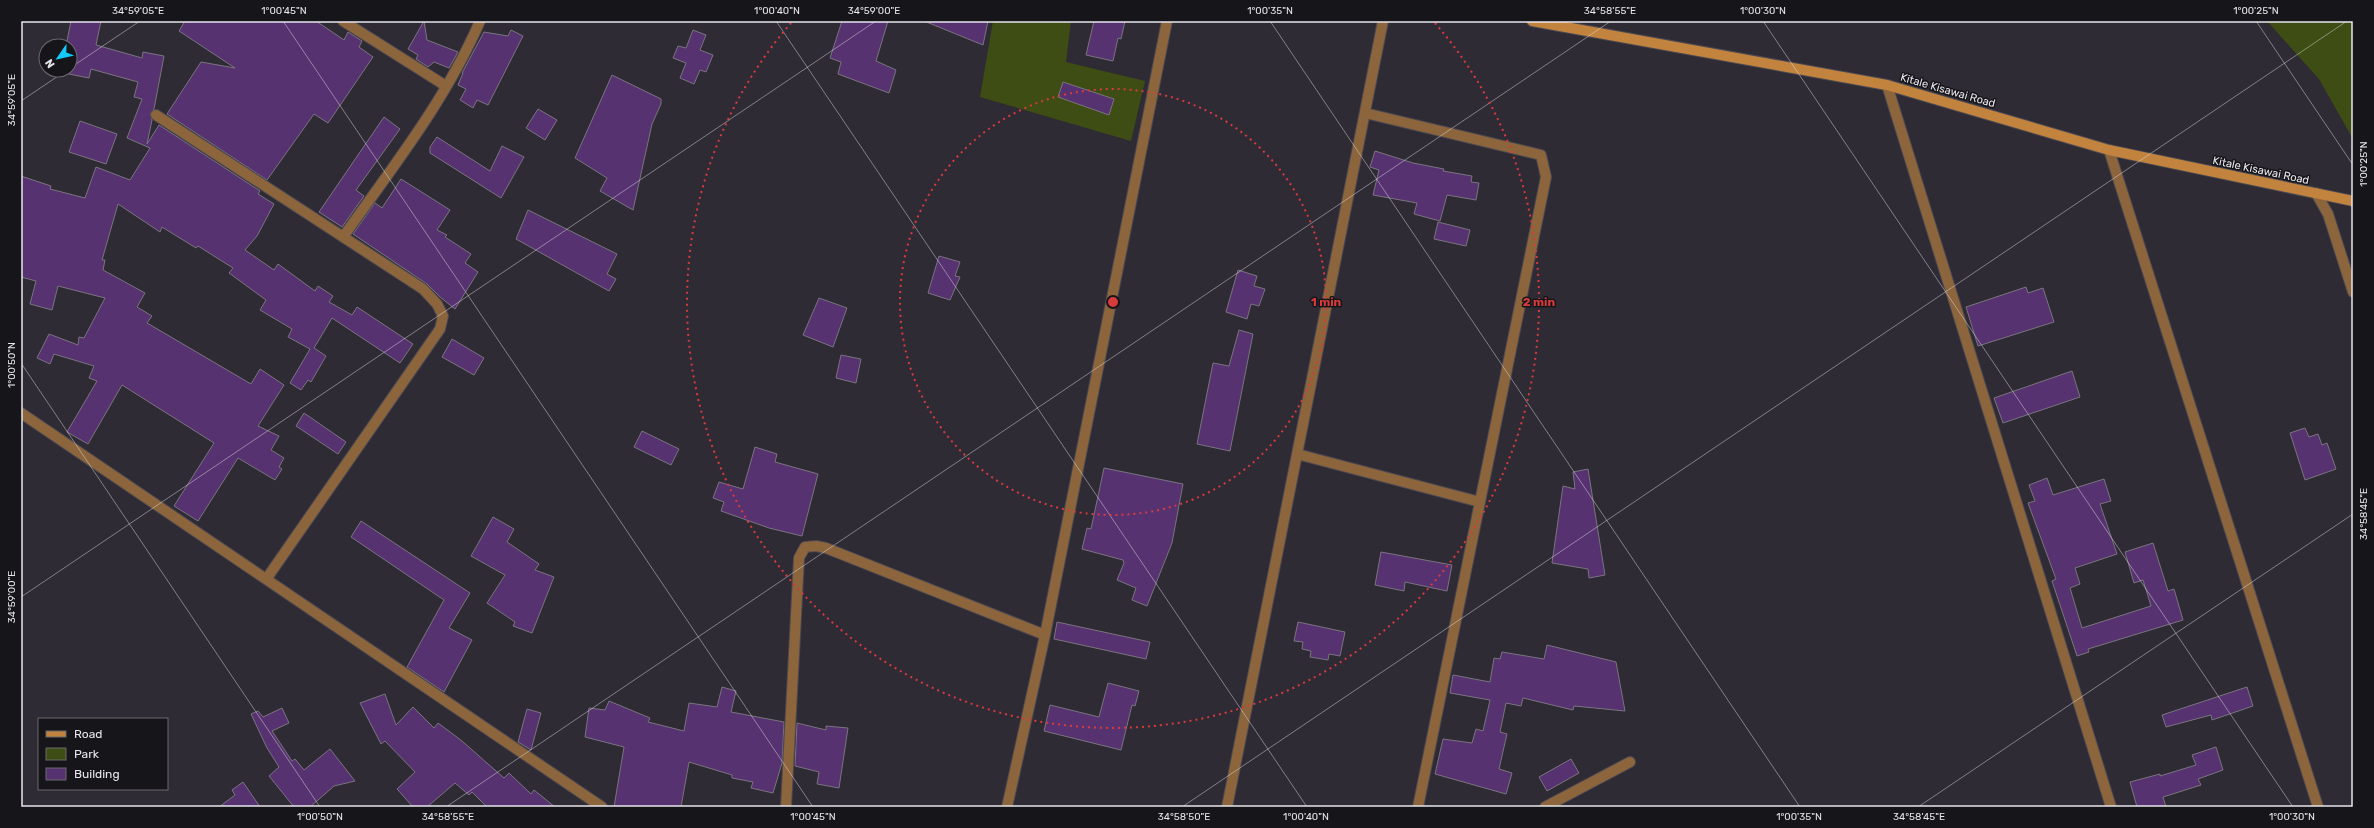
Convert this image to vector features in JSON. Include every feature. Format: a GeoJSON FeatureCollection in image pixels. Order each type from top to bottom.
{"type":"FeatureCollection","features":[{"type":"Feature","properties":{"kind":"street"},"geometry":{"type":"LineString","coordinates":[[343,21],[446,86]]}},
{"type":"Feature","properties":{"kind":"street"},"geometry":{"type":"LineString","coordinates":[[343,237],[421,128],[468,50],[480,21]]}},
{"type":"Feature","properties":{"kind":"street"},"geometry":{"type":"LineString","coordinates":[[1007,807],[1045,635],[1167,21]]}},
{"type":"Feature","properties":{"kind":"street"},"geometry":{"type":"LineString","coordinates":[[1227,807],[1383,21]]}},
{"type":"Feature","properties":{"kind":"street","name":"Kitale Kisawai Road"},"geometry":{"type":"LineString","coordinates":[[1532,21],[1887,85],[2109,150],[2353,201]]}},
{"type":"Feature","properties":{"kind":"street"},"geometry":{"type":"LineString","coordinates":[[1887,85],[2112,807]]}},
{"type":"Feature","properties":{"kind":"street"},"geometry":{"type":"LineString","coordinates":[[1365,113],[1541,155],[1546,177],[1418,807]]}},
{"type":"Feature","properties":{"kind":"street"},"geometry":{"type":"LineString","coordinates":[[156,115],[423,289],[437,304],[443,316],[440,329],[267,578]]}},
{"type":"Feature","properties":{"kind":"street"},"geometry":{"type":"LineString","coordinates":[[2109,150],[2318,807]]}},
{"type":"Feature","properties":{"kind":"street"},"geometry":{"type":"LineString","coordinates":[[2316,193],[2328,214],[2353,292]]}},
{"type":"Feature","properties":{"kind":"street"},"geometry":{"type":"LineString","coordinates":[[21,413],[267,578],[295,600],[602,807]]}},
{"type":"Feature","properties":{"kind":"street"},"geometry":{"type":"LineString","coordinates":[[1297,454],[1480,502]]}},
{"type":"Feature","properties":{"kind":"street"},"geometry":{"type":"LineString","coordinates":[[786,807],[799,558],[805,547],[816,546],[826,548],[1045,635]]}},
{"type":"Feature","properties":{"kind":"street"},"geometry":{"type":"LineString","coordinates":[[1545,807],[1630,762]]}},
{"type":"Feature","properties":{"kind":"green space"},"geometry":{"type":"Polygon","coordinates":[[[993,21],[1071,21],[1066,62],[1145,81],[1131,141],[980,97],[993,21]]]}},
{"type":"Feature","properties":{"kind":"green space"},"geometry":{"type":"Polygon","coordinates":[[[2267,21],[2353,21],[2353,139],[2319,79],[2267,21]]]}},
{"type":"Feature","properties":{"kind":"building"},"geometry":{"type":"Polygon","coordinates":[[[71,21],[101,21],[96,45],[142,58],[143,52],[164,56],[154,109],[150,114],[152,120],[147,144],[159,125],[260,191],[258,194],[274,204],[257,236],[245,250],[274,270],[278,264],[315,291],[318,286],[333,296],[329,302],[352,315],[357,307],[413,344],[400,363],[332,318],[314,348],[326,356],[311,382],[308,380],[301,390],[290,383],[310,349],[288,337],[292,329],[260,310],[266,300],[229,273],[233,268],[198,246],[196,248],[162,227],[160,232],[118,204],[102,260],[105,260],[103,270],[145,293],[137,307],[152,316],[147,323],[251,384],[260,369],[284,385],[258,426],[279,436],[271,450],[284,458],[279,467],[282,469],[275,480],[238,458],[198,521],[174,506],[214,443],[122,385],[88,444],[67,432],[97,381],[89,378],[94,366],[54,354],[50,364],[37,358],[49,334],[78,345],[79,337],[84,338],[105,298],[58,286],[52,310],[30,304],[36,281],[21,277],[21,176],[51,186],[50,189],[85,198],[96,167],[130,180],[150,148],[127,138],[142,99],[134,97],[138,82],[91,69],[89,78],[78,76],[78,38],[68,38],[71,21]]]}},
{"type":"Feature","properties":{"kind":"building"},"geometry":{"type":"Polygon","coordinates":[[[185,21],[316,21],[344,40],[348,32],[362,41],[359,47],[373,57],[328,123],[314,114],[267,180],[167,114],[201,62],[235,68],[179,31],[185,21]]]}},
{"type":"Feature","properties":{"kind":"building"},"geometry":{"type":"Polygon","coordinates":[[[424,21],[427,40],[458,52],[449,68],[434,62],[428,67],[416,59],[418,55],[408,49],[424,21]]]}},
{"type":"Feature","properties":{"kind":"building"},"geometry":{"type":"Polygon","coordinates":[[[842,21],[888,21],[876,61],[896,70],[889,93],[838,74],[841,62],[830,58],[842,21]]]}},
{"type":"Feature","properties":{"kind":"building"},"geometry":{"type":"Polygon","coordinates":[[[924,21],[988,21],[983,45],[924,21]]]}},
{"type":"Feature","properties":{"kind":"building"},"geometry":{"type":"Polygon","coordinates":[[[1094,21],[1125,21],[1121,39],[1118,38],[1113,61],[1086,55],[1094,21]]]}},
{"type":"Feature","properties":{"kind":"building"},"geometry":{"type":"Polygon","coordinates":[[[511,30],[523,36],[488,105],[477,100],[473,108],[460,100],[466,89],[458,85],[462,73],[484,32],[508,36],[511,30]]]}},
{"type":"Feature","properties":{"kind":"building"},"geometry":{"type":"Polygon","coordinates":[[[693,30],[706,35],[700,50],[713,55],[706,72],[700,70],[694,84],[680,78],[686,63],[673,58],[678,46],[686,48],[693,30]]]}},
{"type":"Feature","properties":{"kind":"building"},"geometry":{"type":"Polygon","coordinates":[[[612,75],[661,99],[661,104],[652,124],[633,210],[600,191],[607,178],[575,158],[612,75]]]}},
{"type":"Feature","properties":{"kind":"building"},"geometry":{"type":"Polygon","coordinates":[[[1063,82],[1114,99],[1109,115],[1058,97],[1063,82]]]}},
{"type":"Feature","properties":{"kind":"building"},"geometry":{"type":"Polygon","coordinates":[[[538,109],[557,120],[545,140],[526,128],[538,109]]]}},
{"type":"Feature","properties":{"kind":"building"},"geometry":{"type":"Polygon","coordinates":[[[384,117],[400,129],[356,190],[364,196],[342,227],[319,212],[384,117]]]}},
{"type":"Feature","properties":{"kind":"building"},"geometry":{"type":"Polygon","coordinates":[[[80,121],[117,134],[106,164],[69,152],[80,121]]]}},
{"type":"Feature","properties":{"kind":"building"},"geometry":{"type":"Polygon","coordinates":[[[437,137],[490,171],[502,146],[524,157],[501,198],[430,153],[430,147],[437,137]]]}},
{"type":"Feature","properties":{"kind":"building"},"geometry":{"type":"Polygon","coordinates":[[[1375,151],[1413,163],[1444,169],[1443,171],[1472,176],[1471,182],[1479,183],[1476,200],[1447,195],[1440,221],[1414,214],[1417,203],[1373,195],[1379,170],[1370,167],[1375,151]]]}},
{"type":"Feature","properties":{"kind":"building"},"geometry":{"type":"Polygon","coordinates":[[[401,179],[450,210],[437,230],[447,235],[445,237],[471,254],[465,263],[478,272],[455,309],[427,284],[353,234],[375,203],[382,208],[401,179]]]}},
{"type":"Feature","properties":{"kind":"building"},"geometry":{"type":"Polygon","coordinates":[[[528,210],[617,254],[607,274],[616,279],[609,291],[516,239],[528,210]]]}},
{"type":"Feature","properties":{"kind":"building"},"geometry":{"type":"Polygon","coordinates":[[[1438,222],[1470,230],[1466,246],[1434,239],[1438,222]]]}},
{"type":"Feature","properties":{"kind":"building"},"geometry":{"type":"Polygon","coordinates":[[[939,256],[960,262],[955,276],[960,277],[950,300],[928,293],[939,256]]]}},
{"type":"Feature","properties":{"kind":"building"},"geometry":{"type":"Polygon","coordinates":[[[1238,270],[1257,276],[1254,286],[1265,289],[1259,306],[1251,304],[1247,319],[1226,312],[1238,270]]]}},
{"type":"Feature","properties":{"kind":"building"},"geometry":{"type":"Polygon","coordinates":[[[2026,287],[2028,293],[2043,288],[2054,322],[1978,346],[1966,307],[2026,287]]]}},
{"type":"Feature","properties":{"kind":"building"},"geometry":{"type":"Polygon","coordinates":[[[819,298],[847,308],[833,347],[803,335],[819,298]]]}},
{"type":"Feature","properties":{"kind":"building"},"geometry":{"type":"Polygon","coordinates":[[[1239,330],[1253,334],[1230,451],[1197,444],[1213,363],[1229,366],[1239,330]]]}},
{"type":"Feature","properties":{"kind":"building"},"geometry":{"type":"Polygon","coordinates":[[[452,339],[484,358],[474,375],[442,357],[452,339]]]}},
{"type":"Feature","properties":{"kind":"building"},"geometry":{"type":"Polygon","coordinates":[[[841,355],[861,359],[856,383],[836,378],[841,355]]]}},
{"type":"Feature","properties":{"kind":"building"},"geometry":{"type":"Polygon","coordinates":[[[2072,371],[2080,397],[2003,423],[1994,398],[2072,371]]]}},
{"type":"Feature","properties":{"kind":"building"},"geometry":{"type":"Polygon","coordinates":[[[304,413],[346,442],[338,454],[296,426],[304,413]]]}},
{"type":"Feature","properties":{"kind":"building"},"geometry":{"type":"Polygon","coordinates":[[[2305,428],[2309,437],[2318,434],[2322,445],[2327,443],[2336,469],[2305,480],[2290,433],[2305,428]]]}},
{"type":"Feature","properties":{"kind":"building"},"geometry":{"type":"Polygon","coordinates":[[[642,431],[679,449],[671,465],[634,447],[642,431]]]}},
{"type":"Feature","properties":{"kind":"building"},"geometry":{"type":"Polygon","coordinates":[[[755,447],[777,454],[775,462],[818,474],[802,536],[769,528],[721,511],[724,502],[713,498],[719,482],[743,489],[755,447]]]}},
{"type":"Feature","properties":{"kind":"building"},"geometry":{"type":"Polygon","coordinates":[[[1104,468],[1183,484],[1172,543],[1147,606],[1132,600],[1136,588],[1117,580],[1124,563],[1123,560],[1082,549],[1087,528],[1091,529],[1104,468]]]}},
{"type":"Feature","properties":{"kind":"building"},"geometry":{"type":"Polygon","coordinates":[[[1588,469],[1605,575],[1589,578],[1588,569],[1552,563],[1563,486],[1575,489],[1573,472],[1588,469]]]}},
{"type":"Feature","properties":{"kind":"building"},"geometry":{"type":"Polygon","coordinates":[[[2047,478],[2053,495],[2104,479],[2111,501],[2100,504],[2117,554],[2075,568],[2080,584],[2070,588],[2082,628],[2151,606],[2143,580],[2134,583],[2125,552],[2153,543],[2168,591],[2174,589],[2183,620],[2088,649],[2089,652],[2077,656],[2052,581],[2056,579],[2028,503],[2035,501],[2029,485],[2047,478]]]}},
{"type":"Feature","properties":{"kind":"building"},"geometry":{"type":"Polygon","coordinates":[[[493,517],[514,529],[507,542],[539,564],[535,570],[554,577],[532,633],[513,626],[515,622],[487,603],[505,575],[471,556],[493,517]]]}},
{"type":"Feature","properties":{"kind":"building"},"geometry":{"type":"Polygon","coordinates":[[[361,521],[470,593],[449,628],[472,640],[444,692],[407,667],[444,600],[351,537],[361,521]]]}},
{"type":"Feature","properties":{"kind":"building"},"geometry":{"type":"Polygon","coordinates":[[[1381,552],[1452,565],[1447,591],[1405,582],[1404,591],[1375,585],[1381,552]]]}},
{"type":"Feature","properties":{"kind":"building"},"geometry":{"type":"Polygon","coordinates":[[[1057,622],[1150,642],[1146,659],[1054,639],[1057,622]]]}},
{"type":"Feature","properties":{"kind":"building"},"geometry":{"type":"Polygon","coordinates":[[[1298,622],[1345,632],[1340,656],[1329,654],[1328,660],[1310,657],[1311,651],[1302,649],[1303,642],[1294,641],[1298,622]]]}},
{"type":"Feature","properties":{"kind":"building"},"geometry":{"type":"Polygon","coordinates":[[[1547,645],[1616,662],[1625,711],[1574,706],[1573,710],[1523,698],[1521,706],[1506,703],[1500,732],[1507,734],[1499,769],[1512,773],[1506,794],[1435,774],[1443,739],[1472,743],[1476,729],[1483,731],[1490,700],[1450,693],[1453,675],[1490,682],[1494,658],[1500,659],[1502,652],[1544,659],[1547,645]]]}},
{"type":"Feature","properties":{"kind":"building"},"geometry":{"type":"Polygon","coordinates":[[[1108,683],[1139,691],[1135,706],[1132,705],[1121,750],[1044,731],[1050,705],[1099,717],[1108,683]]]}},
{"type":"Feature","properties":{"kind":"building"},"geometry":{"type":"Polygon","coordinates":[[[722,687],[736,691],[731,712],[784,722],[782,763],[773,793],[751,788],[753,782],[732,778],[732,775],[689,762],[681,807],[614,807],[624,747],[585,737],[589,708],[605,710],[609,701],[650,718],[648,722],[684,731],[689,703],[717,707],[722,687]]]}},
{"type":"Feature","properties":{"kind":"building"},"geometry":{"type":"Polygon","coordinates":[[[2247,687],[2253,706],[2212,720],[2211,715],[2166,727],[2162,715],[2247,687]]]}},
{"type":"Feature","properties":{"kind":"building"},"geometry":{"type":"Polygon","coordinates":[[[385,694],[396,725],[413,707],[434,728],[438,723],[462,741],[504,778],[509,773],[531,794],[534,790],[555,807],[487,807],[472,792],[469,795],[455,783],[427,807],[413,807],[397,789],[415,772],[385,741],[381,744],[360,703],[385,694]]]}},
{"type":"Feature","properties":{"kind":"building"},"geometry":{"type":"Polygon","coordinates":[[[282,708],[289,723],[272,731],[292,761],[295,759],[304,770],[330,749],[355,781],[334,786],[310,807],[294,807],[269,776],[279,767],[267,748],[251,714],[258,711],[263,717],[282,708]]]}},
{"type":"Feature","properties":{"kind":"building"},"geometry":{"type":"Polygon","coordinates":[[[527,709],[541,713],[531,750],[518,742],[527,709]]]}},
{"type":"Feature","properties":{"kind":"building"},"geometry":{"type":"Polygon","coordinates":[[[797,723],[826,730],[826,726],[848,728],[839,788],[817,784],[819,772],[795,766],[797,723]]]}},
{"type":"Feature","properties":{"kind":"building"},"geometry":{"type":"Polygon","coordinates":[[[2216,747],[2223,770],[2198,779],[2201,785],[2163,797],[2166,807],[2137,807],[2130,782],[2160,774],[2160,776],[2196,765],[2192,755],[2216,747]]]}},
{"type":"Feature","properties":{"kind":"building"},"geometry":{"type":"Polygon","coordinates":[[[1571,759],[1579,773],[1547,791],[1539,777],[1571,759]]]}},
{"type":"Feature","properties":{"kind":"building"},"geometry":{"type":"Polygon","coordinates":[[[243,782],[260,807],[219,807],[235,795],[232,790],[243,782]]]}}]}
